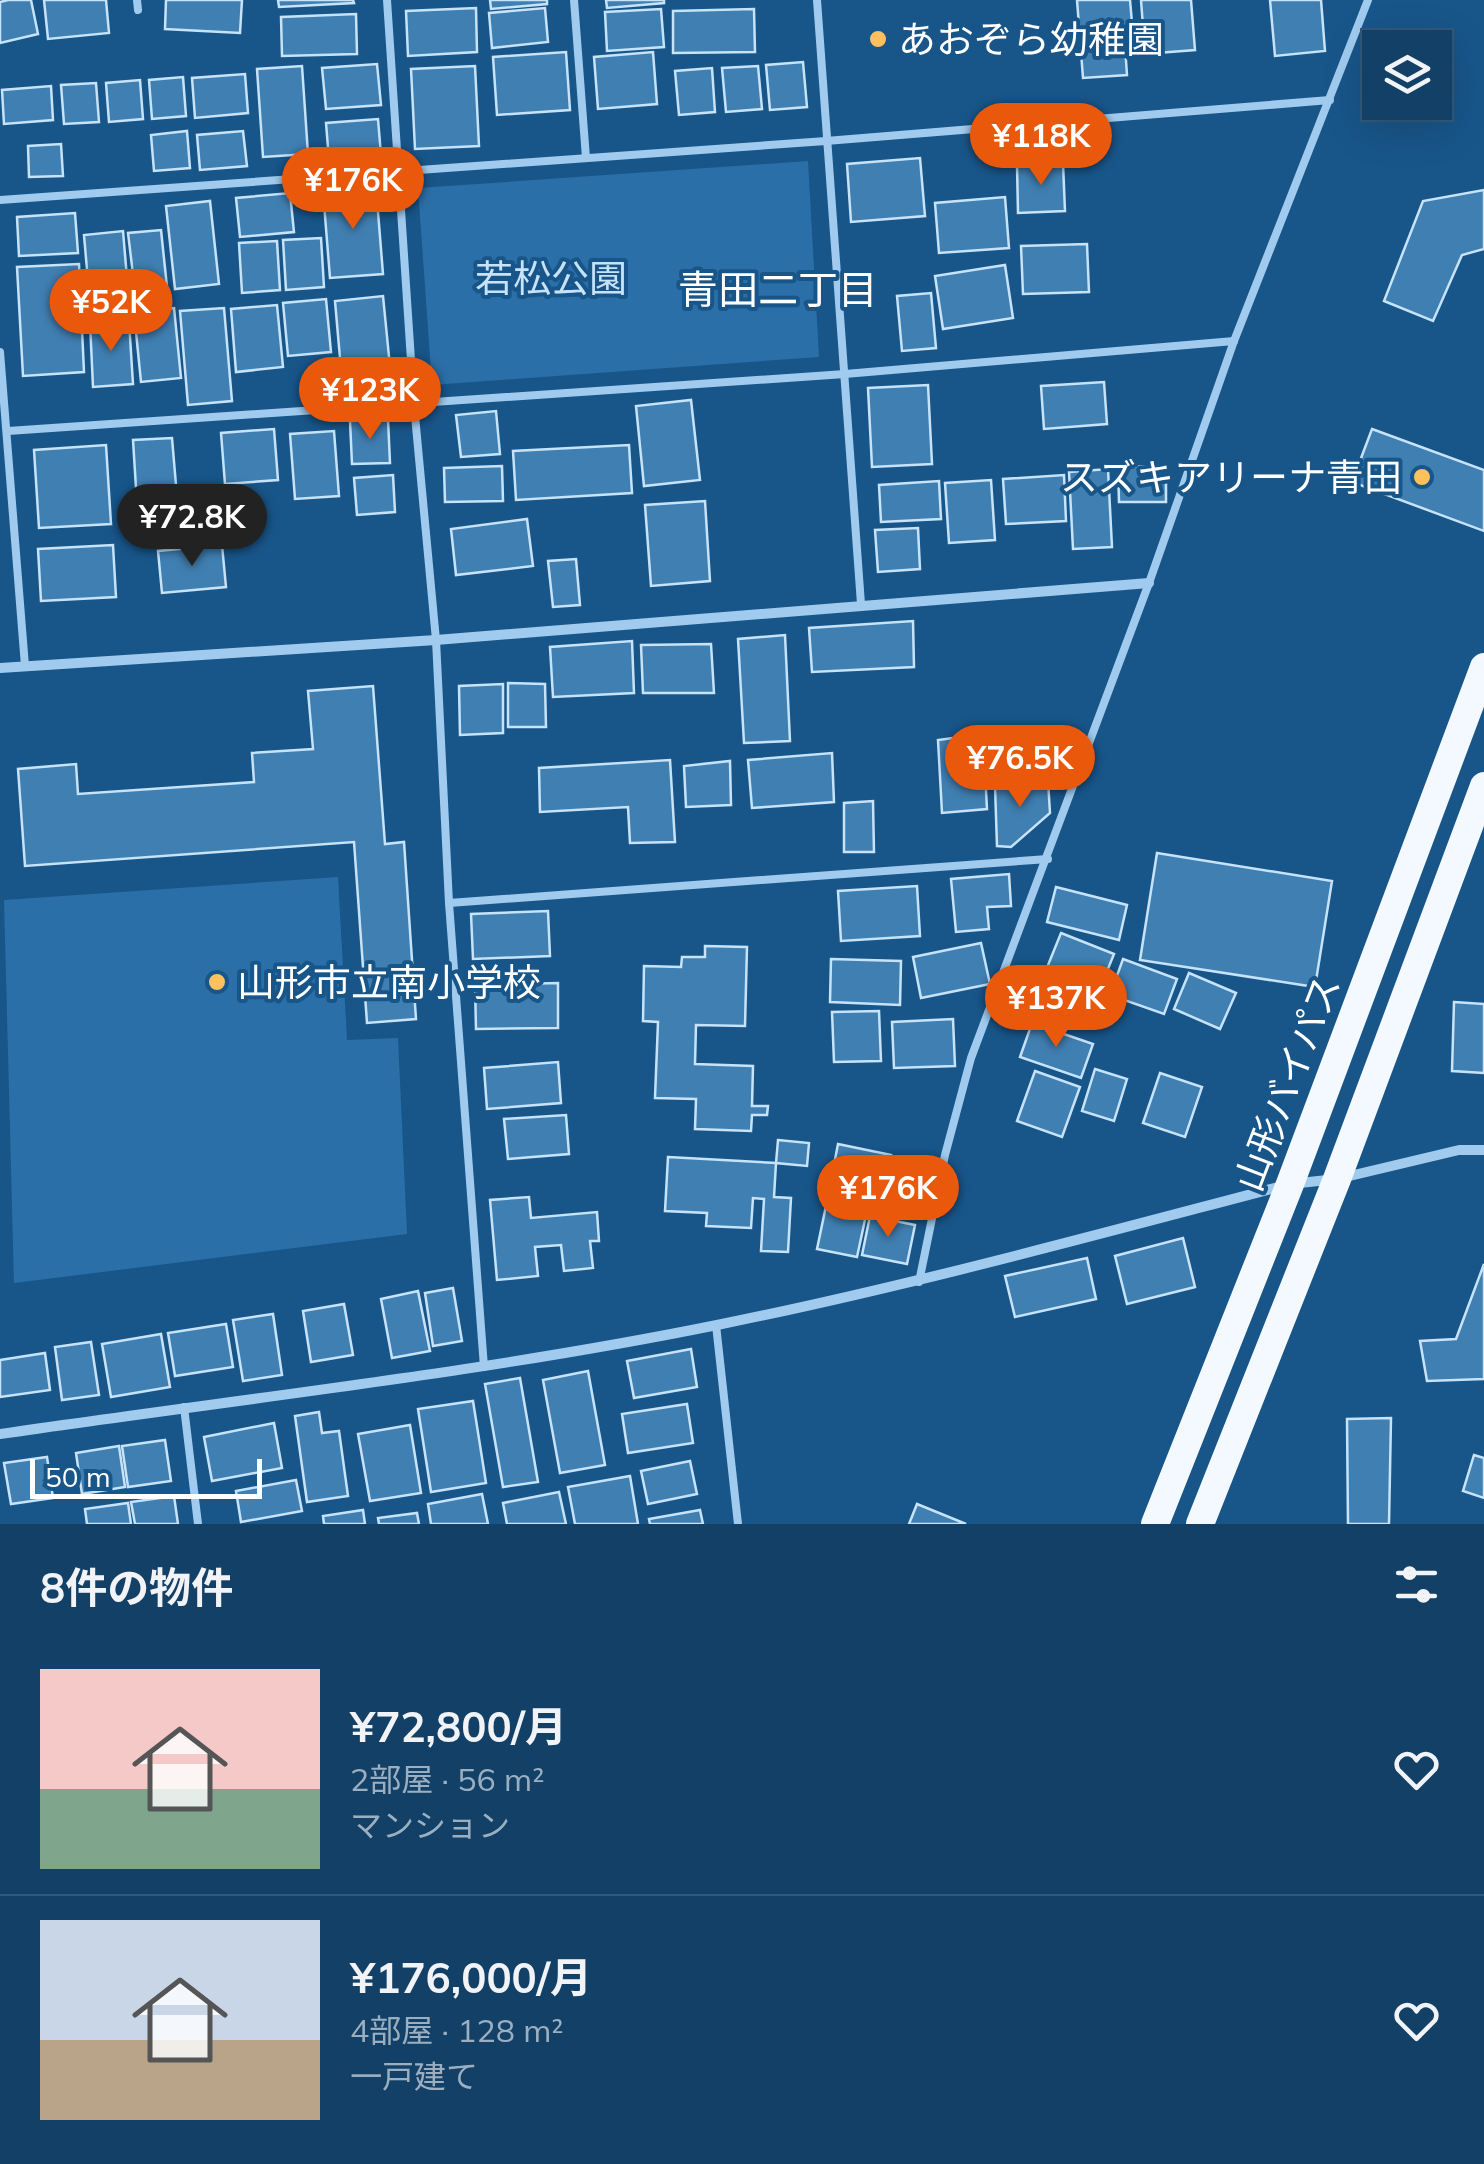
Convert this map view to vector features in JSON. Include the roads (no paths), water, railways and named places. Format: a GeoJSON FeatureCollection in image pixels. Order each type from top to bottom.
{"type":"FeatureCollection","features":[{"type":"Feature","properties":{"kind":"highway","name":"山形バイパス"},"geometry":{"type":"LineString","coordinates":[[1154,1524],[1290,1184],[1484,666]]}},
{"type":"Feature","properties":{"kind":"highway"},"geometry":{"type":"LineString","coordinates":[[1200,1524],[1338,1179],[1484,786]]}},
{"type":"Feature","properties":{"kind":"street"},"geometry":{"type":"LineString","coordinates":[[0,668],[436,640],[1150,583]]}},
{"type":"Feature","properties":{"kind":"street"},"geometry":{"type":"LineString","coordinates":[[0,1434],[484,1367],[716,1326],[920,1282],[1290,1184],[1338,1179],[1460,1150],[1484,1150]]}},
{"type":"Feature","properties":{"kind":"lane"},"geometry":{"type":"LineString","coordinates":[[388,0],[397,172],[436,640],[450,903],[484,1367]]}},
{"type":"Feature","properties":{"kind":"lane"},"geometry":{"type":"LineString","coordinates":[[574,0],[586,158]]}},
{"type":"Feature","properties":{"kind":"lane"},"geometry":{"type":"LineString","coordinates":[[817,0],[860,604]]}},
{"type":"Feature","properties":{"kind":"lane"},"geometry":{"type":"LineString","coordinates":[[920,1282],[945,1155],[971,1058],[1150,583],[1234,341],[1368,0]]}},
{"type":"Feature","properties":{"kind":"lane"},"geometry":{"type":"LineString","coordinates":[[0,200],[826,141],[1330,100]]}},
{"type":"Feature","properties":{"kind":"lane"},"geometry":{"type":"LineString","coordinates":[[8,431],[845,374],[1234,341]]}},
{"type":"Feature","properties":{"kind":"lane"},"geometry":{"type":"LineString","coordinates":[[0,352],[25,666]]}},
{"type":"Feature","properties":{"kind":"lane"},"geometry":{"type":"LineString","coordinates":[[450,903],[1048,858]]}},
{"type":"Feature","properties":{"kind":"lane"},"geometry":{"type":"LineString","coordinates":[[716,1326],[738,1524]]}},
{"type":"Feature","properties":{"kind":"lane"},"geometry":{"type":"LineString","coordinates":[[184,1407],[198,1524]]}},
{"type":"Feature","properties":{"kind":"place","name":"あおぞら幼稚園"},"geometry":{"type":"Point","coordinates":[878,39]}},
{"type":"Feature","properties":{"kind":"place","name":"スズキアリーナ青田"},"geometry":{"type":"Point","coordinates":[1422,477]}},
{"type":"Feature","properties":{"kind":"place","name":"山形市立南小学校"},"geometry":{"type":"Point","coordinates":[217,982]}},
{"type":"Feature","properties":{"kind":"district","name":"青田二丁目"},"geometry":{"type":"Point","coordinates":[778,289]}},
{"type":"Feature","properties":{"kind":"park label","name":"若松公園"},"geometry":{"type":"Point","coordinates":[551,278]}}]}
